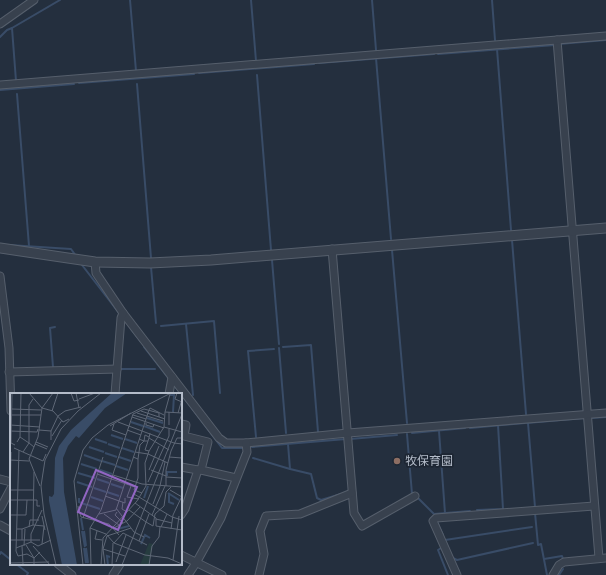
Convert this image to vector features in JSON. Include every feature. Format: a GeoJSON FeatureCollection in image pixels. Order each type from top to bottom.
{"type":"FeatureCollection","features":[{"type":"Feature","properties":{"kind":"street"},"geometry":{"type":"LineString","coordinates":[[0,24],[34,0]]}},
{"type":"Feature","properties":{"kind":"street"},"geometry":{"type":"LineString","coordinates":[[0,85],[240,64],[316,60],[606,36]]}},
{"type":"Feature","properties":{"kind":"street"},"geometry":{"type":"LineString","coordinates":[[553,575],[559,565],[564,562],[603,558],[594,506],[557,40]]}},
{"type":"Feature","properties":{"kind":"street"},"geometry":{"type":"LineString","coordinates":[[0,248],[94,262],[166,262],[606,228]]}},
{"type":"Feature","properties":{"kind":"street"},"geometry":{"type":"LineString","coordinates":[[332,249],[354,513],[362,526],[415,496]]}},
{"type":"Feature","properties":{"kind":"street"},"geometry":{"type":"LineString","coordinates":[[94,262],[96,272],[124,313],[219,438],[226,443],[246,443],[348,433],[606,413]]}},
{"type":"Feature","properties":{"kind":"street"},"geometry":{"type":"LineString","coordinates":[[0,276],[9,348],[11,393]]}},
{"type":"Feature","properties":{"kind":"street"},"geometry":{"type":"LineString","coordinates":[[115,393],[121,318],[124,313]]}},
{"type":"Feature","properties":{"kind":"street"},"geometry":{"type":"LineString","coordinates":[[10,372],[117,369]]}},
{"type":"Feature","properties":{"kind":"street"},"geometry":{"type":"LineString","coordinates":[[169,393],[172,377]]}},
{"type":"Feature","properties":{"kind":"street"},"geometry":{"type":"LineString","coordinates":[[182,424],[186,425],[184,436],[208,442],[200,470],[182,514]]}},
{"type":"Feature","properties":{"kind":"street"},"geometry":{"type":"LineString","coordinates":[[188,575],[221,518],[247,452],[246,443]]}},
{"type":"Feature","properties":{"kind":"street"},"geometry":{"type":"LineString","coordinates":[[182,467],[236,478]]}},
{"type":"Feature","properties":{"kind":"street"},"geometry":{"type":"LineString","coordinates":[[0,479],[10,482]]}},
{"type":"Feature","properties":{"kind":"street"},"geometry":{"type":"LineString","coordinates":[[0,509],[10,490]]}},
{"type":"Feature","properties":{"kind":"street"},"geometry":{"type":"LineString","coordinates":[[259,575],[264,554],[260,531],[266,516],[300,514],[352,493]]}},
{"type":"Feature","properties":{"kind":"street"},"geometry":{"type":"LineString","coordinates":[[457,575],[433,521],[436,518],[594,506]]}},
{"type":"Feature","properties":{"kind":"street"},"geometry":{"type":"LineString","coordinates":[[0,525],[10,530]]}},
{"type":"Feature","properties":{"kind":"street"},"geometry":{"type":"LineString","coordinates":[[182,555],[222,575]]}},
{"type":"Feature","properties":{"kind":"street"},"geometry":{"type":"LineString","coordinates":[[60,565],[72,575]]}},
{"type":"Feature","properties":{"kind":"street"},"geometry":{"type":"LineString","coordinates":[[113,575],[119,565]]}},
{"type":"Feature","properties":{"kind":"waterway"},"geometry":{"type":"LineString","coordinates":[[12,28],[60,0]]}},
{"type":"Feature","properties":{"kind":"waterway"},"geometry":{"type":"LineString","coordinates":[[130,0],[136,71]]}},
{"type":"Feature","properties":{"kind":"waterway"},"geometry":{"type":"LineString","coordinates":[[251,0],[256,61]]}},
{"type":"Feature","properties":{"kind":"waterway"},"geometry":{"type":"LineString","coordinates":[[372,0],[376,50]]}},
{"type":"Feature","properties":{"kind":"waterway"},"geometry":{"type":"LineString","coordinates":[[492,0],[495,40]]}},
{"type":"Feature","properties":{"kind":"waterway"},"geometry":{"type":"LineString","coordinates":[[0,37],[7,30],[12,28],[16,81]]}},
{"type":"Feature","properties":{"kind":"waterway"},"geometry":{"type":"LineString","coordinates":[[559,44],[606,40]]}},
{"type":"Feature","properties":{"kind":"waterway"},"geometry":{"type":"LineString","coordinates":[[438,54],[555,45]]}},
{"type":"Feature","properties":{"kind":"waterway"},"geometry":{"type":"LineString","coordinates":[[497,49],[511,230]]}},
{"type":"Feature","properties":{"kind":"waterway"},"geometry":{"type":"LineString","coordinates":[[319,63],[434,54]]}},
{"type":"Feature","properties":{"kind":"waterway"},"geometry":{"type":"LineString","coordinates":[[376,58],[391,239]]}},
{"type":"Feature","properties":{"kind":"waterway"},"geometry":{"type":"LineString","coordinates":[[199,73],[314,64]]}},
{"type":"Feature","properties":{"kind":"waterway"},"geometry":{"type":"LineString","coordinates":[[79,83],[194,74]]}},
{"type":"Feature","properties":{"kind":"waterway"},"geometry":{"type":"LineString","coordinates":[[257,75],[271,250]]}},
{"type":"Feature","properties":{"kind":"waterway"},"geometry":{"type":"LineString","coordinates":[[0,90],[74,84]]}},
{"type":"Feature","properties":{"kind":"waterway"},"geometry":{"type":"LineString","coordinates":[[137,84],[151,258]]}},
{"type":"Feature","properties":{"kind":"waterway"},"geometry":{"type":"LineString","coordinates":[[17,94],[29,246]]}},
{"type":"Feature","properties":{"kind":"waterway"},"geometry":{"type":"LineString","coordinates":[[512,240],[526,414]]}},
{"type":"Feature","properties":{"kind":"waterway"},"geometry":{"type":"LineString","coordinates":[[9,245],[71,249],[76,256]]}},
{"type":"Feature","properties":{"kind":"waterway"},"geometry":{"type":"LineString","coordinates":[[392,250],[407,423]]}},
{"type":"Feature","properties":{"kind":"waterway"},"geometry":{"type":"LineString","coordinates":[[272,260],[279,344]]}},
{"type":"Feature","properties":{"kind":"waterway"},"geometry":{"type":"LineString","coordinates":[[82,265],[119,313]]}},
{"type":"Feature","properties":{"kind":"waterway"},"geometry":{"type":"LineString","coordinates":[[151,267],[156,323]]}},
{"type":"Feature","properties":{"kind":"waterway"},"geometry":{"type":"LineString","coordinates":[[161,326],[214,321],[220,393]]}},
{"type":"Feature","properties":{"kind":"waterway"},"geometry":{"type":"LineString","coordinates":[[186,324],[193,395]]}},
{"type":"Feature","properties":{"kind":"waterway"},"geometry":{"type":"LineString","coordinates":[[53,367],[50,328],[55,327]]}},
{"type":"Feature","properties":{"kind":"waterway"},"geometry":{"type":"LineString","coordinates":[[131,329],[141,342]]}},
{"type":"Feature","properties":{"kind":"waterway"},"geometry":{"type":"LineString","coordinates":[[283,347],[311,345],[318,432]]}},
{"type":"Feature","properties":{"kind":"waterway"},"geometry":{"type":"LineString","coordinates":[[144,347],[169,379]]}},
{"type":"Feature","properties":{"kind":"waterway"},"geometry":{"type":"LineString","coordinates":[[279,348],[286,433]]}},
{"type":"Feature","properties":{"kind":"waterway"},"geometry":{"type":"LineString","coordinates":[[256,437],[248,351],[274,349]]}},
{"type":"Feature","properties":{"kind":"waterway"},"geometry":{"type":"LineString","coordinates":[[121,369],[155,369]]}},
{"type":"Feature","properties":{"kind":"waterway"},"geometry":{"type":"LineString","coordinates":[[174,385],[180,393]]}},
{"type":"Feature","properties":{"kind":"waterway"},"geometry":{"type":"LineString","coordinates":[[182,395],[222,448],[242,448]]}},
{"type":"Feature","properties":{"kind":"waterway"},"geometry":{"type":"LineString","coordinates":[[591,418],[606,417]]}},
{"type":"Feature","properties":{"kind":"waterway"},"geometry":{"type":"LineString","coordinates":[[527,423],[584,418]]}},
{"type":"Feature","properties":{"kind":"waterway"},"geometry":{"type":"LineString","coordinates":[[470,428],[525,423]]}},
{"type":"Feature","properties":{"kind":"waterway"},"geometry":{"type":"LineString","coordinates":[[528,423],[535,507]]}},
{"type":"Feature","properties":{"kind":"waterway"},"geometry":{"type":"LineString","coordinates":[[477,510],[503,509],[498,425]]}},
{"type":"Feature","properties":{"kind":"waterway"},"geometry":{"type":"LineString","coordinates":[[412,433],[465,428]]}},
{"type":"Feature","properties":{"kind":"waterway"},"geometry":{"type":"LineString","coordinates":[[439,431],[445,513]]}},
{"type":"Feature","properties":{"kind":"waterway"},"geometry":{"type":"LineString","coordinates":[[407,434],[412,494]]}},
{"type":"Feature","properties":{"kind":"waterway"},"geometry":{"type":"LineString","coordinates":[[350,439],[397,435]]}},
{"type":"Feature","properties":{"kind":"waterway"},"geometry":{"type":"LineString","coordinates":[[252,447],[346,439]]}},
{"type":"Feature","properties":{"kind":"waterway"},"geometry":{"type":"LineString","coordinates":[[288,444],[290,469],[311,474],[317,498],[321,500],[341,494]]}},
{"type":"Feature","properties":{"kind":"waterway"},"geometry":{"type":"LineString","coordinates":[[253,458],[290,469]]}},
{"type":"Feature","properties":{"kind":"waterway"},"geometry":{"type":"LineString","coordinates":[[418,498],[434,514],[470,511]]}},
{"type":"Feature","properties":{"kind":"waterway"},"geometry":{"type":"LineString","coordinates":[[535,513],[538,545],[541,544],[547,575]]}},
{"type":"Feature","properties":{"kind":"waterway"},"geometry":{"type":"LineString","coordinates":[[437,522],[443,535]]}},
{"type":"Feature","properties":{"kind":"waterway"},"geometry":{"type":"LineString","coordinates":[[445,540],[532,527]]}},
{"type":"Feature","properties":{"kind":"waterway"},"geometry":{"type":"LineString","coordinates":[[453,558],[457,560],[533,543]]}},
{"type":"Feature","properties":{"kind":"waterway"},"geometry":{"type":"LineString","coordinates":[[441,548],[438,550],[448,575]]}},
{"type":"Feature","properties":{"kind":"waterway"},"geometry":{"type":"LineString","coordinates":[[0,554],[1,552],[10,559]]}},
{"type":"Feature","properties":{"kind":"waterway"},"geometry":{"type":"LineString","coordinates":[[544,559],[562,556],[563,559]]}},
{"type":"Feature","properties":{"kind":"waterway"},"geometry":{"type":"LineString","coordinates":[[17,565],[28,573],[27,575]]}},
{"type":"Feature","properties":{"kind":"waterway"},"geometry":{"type":"LineString","coordinates":[[559,575],[563,569]]}},
{"type":"Feature","properties":{"kind":"place","name":"牧保育園"},"geometry":{"type":"Point","coordinates":[397,461]}}]}
